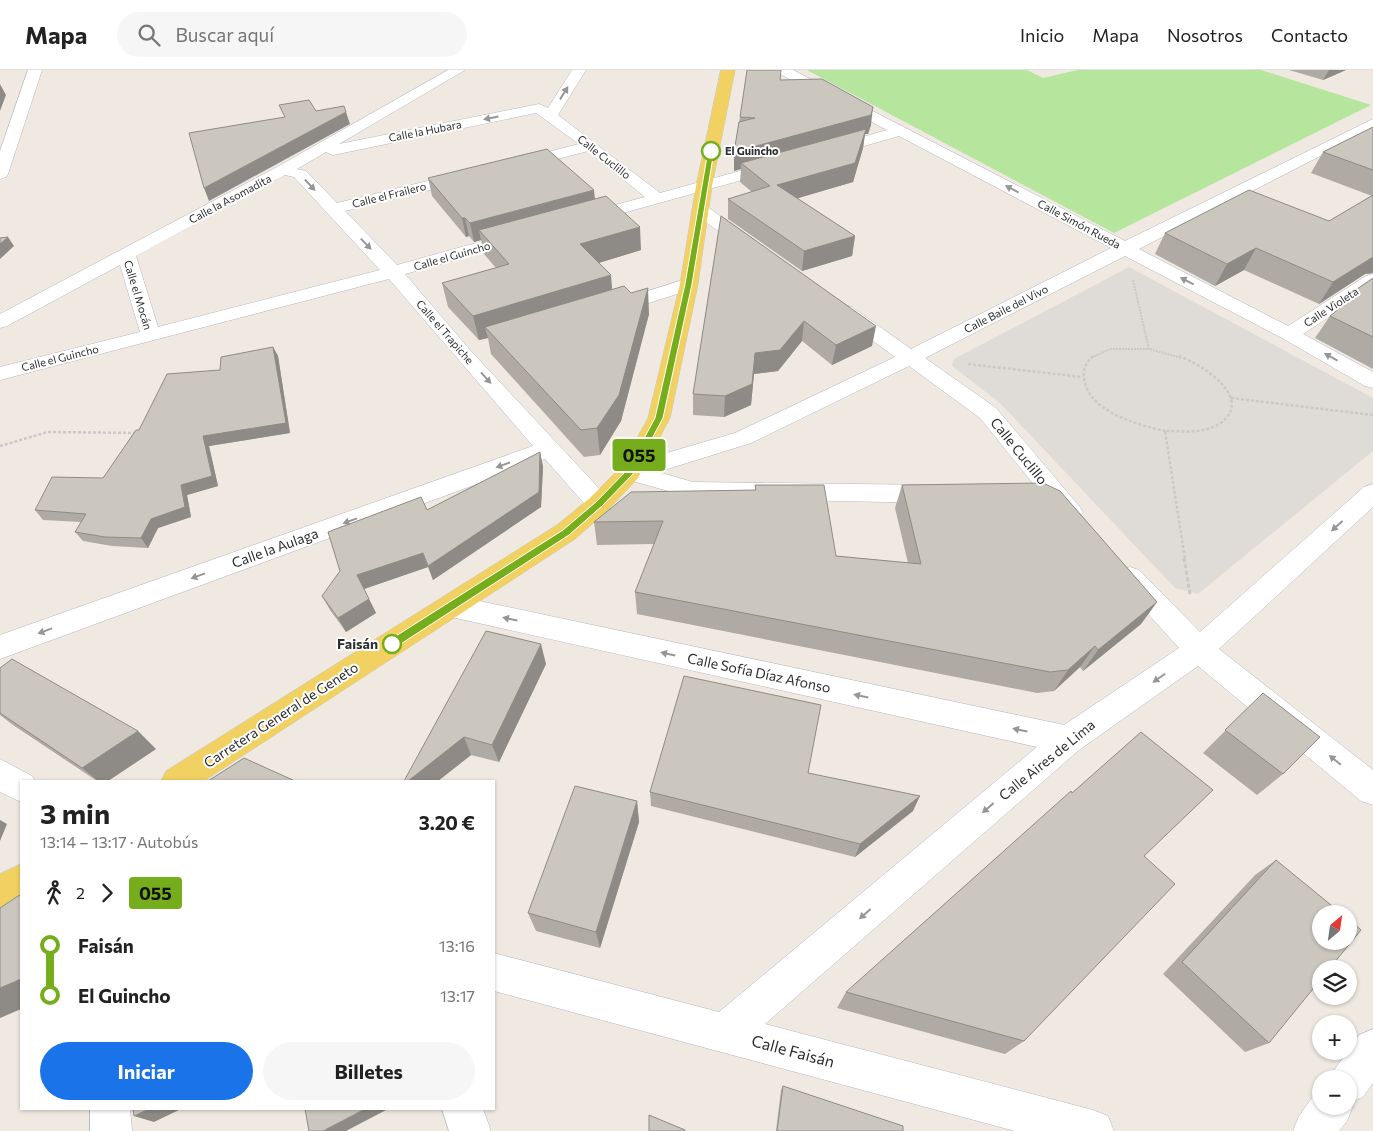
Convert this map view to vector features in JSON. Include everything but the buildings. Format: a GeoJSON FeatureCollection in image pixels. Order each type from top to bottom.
{"type":"FeatureCollection","features":[{"type":"Feature","properties":{"kind":"main road","name":"Carretera General de Geneto"},"geometry":{"type":"LineString","coordinates":[[179,780],[566,532],[599,504],[630,472],[659,418],[688,284],[704,186],[728,70]]}},
{"type":"Feature","properties":{"kind":"main road"},"geometry":{"type":"LineString","coordinates":[[0,895],[20,882]]}},
{"type":"Feature","properties":{"kind":"street"},"geometry":{"type":"LineString","coordinates":[[0,174],[36,70]]}},
{"type":"Feature","properties":{"kind":"street","name":"Calle la Asomadita"},"geometry":{"type":"LineString","coordinates":[[0,322],[283,170],[458,70]]}},
{"type":"Feature","properties":{"kind":"street"},"geometry":{"type":"LineString","coordinates":[[544,112],[579,70]]}},
{"type":"Feature","properties":{"kind":"street","name":"Calle Simón Rueda"},"geometry":{"type":"LineString","coordinates":[[783,70],[1289,334],[1373,381]]}},
{"type":"Feature","properties":{"kind":"street","name":"Calle la Hubara"},"geometry":{"type":"LineString","coordinates":[[312,154],[544,112]]}},
{"type":"Feature","properties":{"kind":"street","name":"Calle Cuclillo"},"geometry":{"type":"LineString","coordinates":[[544,112],[657,198]]}},
{"type":"Feature","properties":{"kind":"street","name":"Calle Baile del Vivo"},"geometry":{"type":"LineString","coordinates":[[630,472],[743,438],[1132,252],[1373,123]]}},
{"type":"Feature","properties":{"kind":"street"},"geometry":{"type":"LineString","coordinates":[[817,155],[902,131]]}},
{"type":"Feature","properties":{"kind":"street"},"geometry":{"type":"LineString","coordinates":[[505,167],[591,146]]}},
{"type":"Feature","properties":{"kind":"street"},"geometry":{"type":"LineString","coordinates":[[562,224],[789,162]]}},
{"type":"Feature","properties":{"kind":"street","name":"Calle el Trapiche"},"geometry":{"type":"LineString","coordinates":[[283,170],[300,174],[393,272],[463,354],[599,504]]}},
{"type":"Feature","properties":{"kind":"street","name":"Calle el Frailero"},"geometry":{"type":"LineString","coordinates":[[332,209],[476,174]]}},
{"type":"Feature","properties":{"kind":"street"},"geometry":{"type":"LineString","coordinates":[[700,210],[765,255]]}},
{"type":"Feature","properties":{"kind":"street","name":"Calle el Guincho"},"geometry":{"type":"LineString","coordinates":[[0,374],[393,272],[534,232]]}},
{"type":"Feature","properties":{"kind":"street","name":"Calle el Mocán"},"geometry":{"type":"LineString","coordinates":[[126,255],[151,335]]}},
{"type":"Feature","properties":{"kind":"street","name":"Calle Violeta"},"geometry":{"type":"LineString","coordinates":[[1289,334],[1373,280]]}},
{"type":"Feature","properties":{"kind":"street"},"geometry":{"type":"LineString","coordinates":[[595,313],[688,284]]}},
{"type":"Feature","properties":{"kind":"street","name":"Calle Cuclillo"},"geometry":{"type":"LineString","coordinates":[[830,300],[988,413],[1056,497],[1083,526]]}},
{"type":"Feature","properties":{"kind":"street"},"geometry":{"type":"LineString","coordinates":[[463,354],[486,347]]}},
{"type":"Feature","properties":{"kind":"street","name":"Calle la Aulaga"},"geometry":{"type":"LineString","coordinates":[[0,647],[549,449]]}},
{"type":"Feature","properties":{"kind":"street"},"geometry":{"type":"LineString","coordinates":[[630,472],[693,490],[958,495]]}},
{"type":"Feature","properties":{"kind":"street","name":"Calle Aires de Lima"},"geometry":{"type":"LineString","coordinates":[[725,1033],[1068,740],[1199,650],[1373,494]]}},
{"type":"Feature","properties":{"kind":"street"},"geometry":{"type":"LineString","coordinates":[[1026,496],[1056,497]]}},
{"type":"Feature","properties":{"kind":"street"},"geometry":{"type":"LineString","coordinates":[[1117,562],[1199,650],[1373,790]]}},
{"type":"Feature","properties":{"kind":"street","name":"Calle Sofía Díaz Afonso"},"geometry":{"type":"LineString","coordinates":[[451,606],[1068,740]]}},
{"type":"Feature","properties":{"kind":"street"},"geometry":{"type":"LineString","coordinates":[[0,774],[20,786]]}},
{"type":"Feature","properties":{"kind":"street","name":"Calle Faisán"},"geometry":{"type":"LineString","coordinates":[[495,972],[1092,1131]]}},
{"type":"Feature","properties":{"kind":"street"},"geometry":{"type":"LineString","coordinates":[[1357,1072],[1373,1049]]}},
{"type":"Feature","properties":{"kind":"street"},"geometry":{"type":"LineString","coordinates":[[110,1110],[112,1131]]}},
{"type":"Feature","properties":{"kind":"street"},"geometry":{"type":"LineString","coordinates":[[463,1110],[470,1131]]}},
{"type":"Feature","properties":{"kind":"street"},"geometry":{"type":"LineString","coordinates":[[1314,1131],[1326,1115]]}},
{"type":"Feature","properties":{"kind":"path"},"geometry":{"type":"LineString","coordinates":[[1132,252],[1130,267],[1148,348]]}},
{"type":"Feature","properties":{"kind":"path"},"geometry":{"type":"LineString","coordinates":[[1127,347],[1148,348],[1178,356],[1210,372],[1224,384],[1231,398],[1231,410],[1223,421],[1208,428],[1188,432],[1165,431],[1140,425],[1117,416],[1099,404],[1087,391],[1082,377],[1084,365],[1093,356],[1108,350],[1127,347]]}},
{"type":"Feature","properties":{"kind":"path"},"geometry":{"type":"LineString","coordinates":[[911,357],[1082,377]]}},
{"type":"Feature","properties":{"kind":"path"},"geometry":{"type":"LineString","coordinates":[[1231,398],[1373,415]]}},
{"type":"Feature","properties":{"kind":"path"},"geometry":{"type":"LineString","coordinates":[[1165,431],[1199,650]]}},
{"type":"Feature","properties":{"kind":"path"},"geometry":{"type":"LineString","coordinates":[[0,446],[48,432],[145,433]]}},
{"type":"Feature","properties":{"kind":"green space"},"geometry":{"type":"Polygon","coordinates":[[[807,70],[1027,70],[1043,78],[1078,70],[1261,70],[1371,105],[1114,233],[807,70]]]}},
{"type":"Feature","properties":{"kind":"shaded area"},"geometry":{"type":"Polygon","coordinates":[[[1129,267],[1373,398],[1373,451],[1198,594],[1175,588],[1000,403],[952,366],[954,359],[1129,267]]]}},
{"type":"Feature","properties":{"kind":"bus line","name":"055"},"geometry":{"type":"LineString","coordinates":[[392,644],[566,532],[599,504],[630,472],[659,418],[688,284],[711,151]]}},
{"type":"Feature","properties":{"kind":"place","name":"El Guincho"},"geometry":{"type":"Point","coordinates":[711,151]}},
{"type":"Feature","properties":{"kind":"place","name":"Faisán"},"geometry":{"type":"Point","coordinates":[392,644]}}]}
